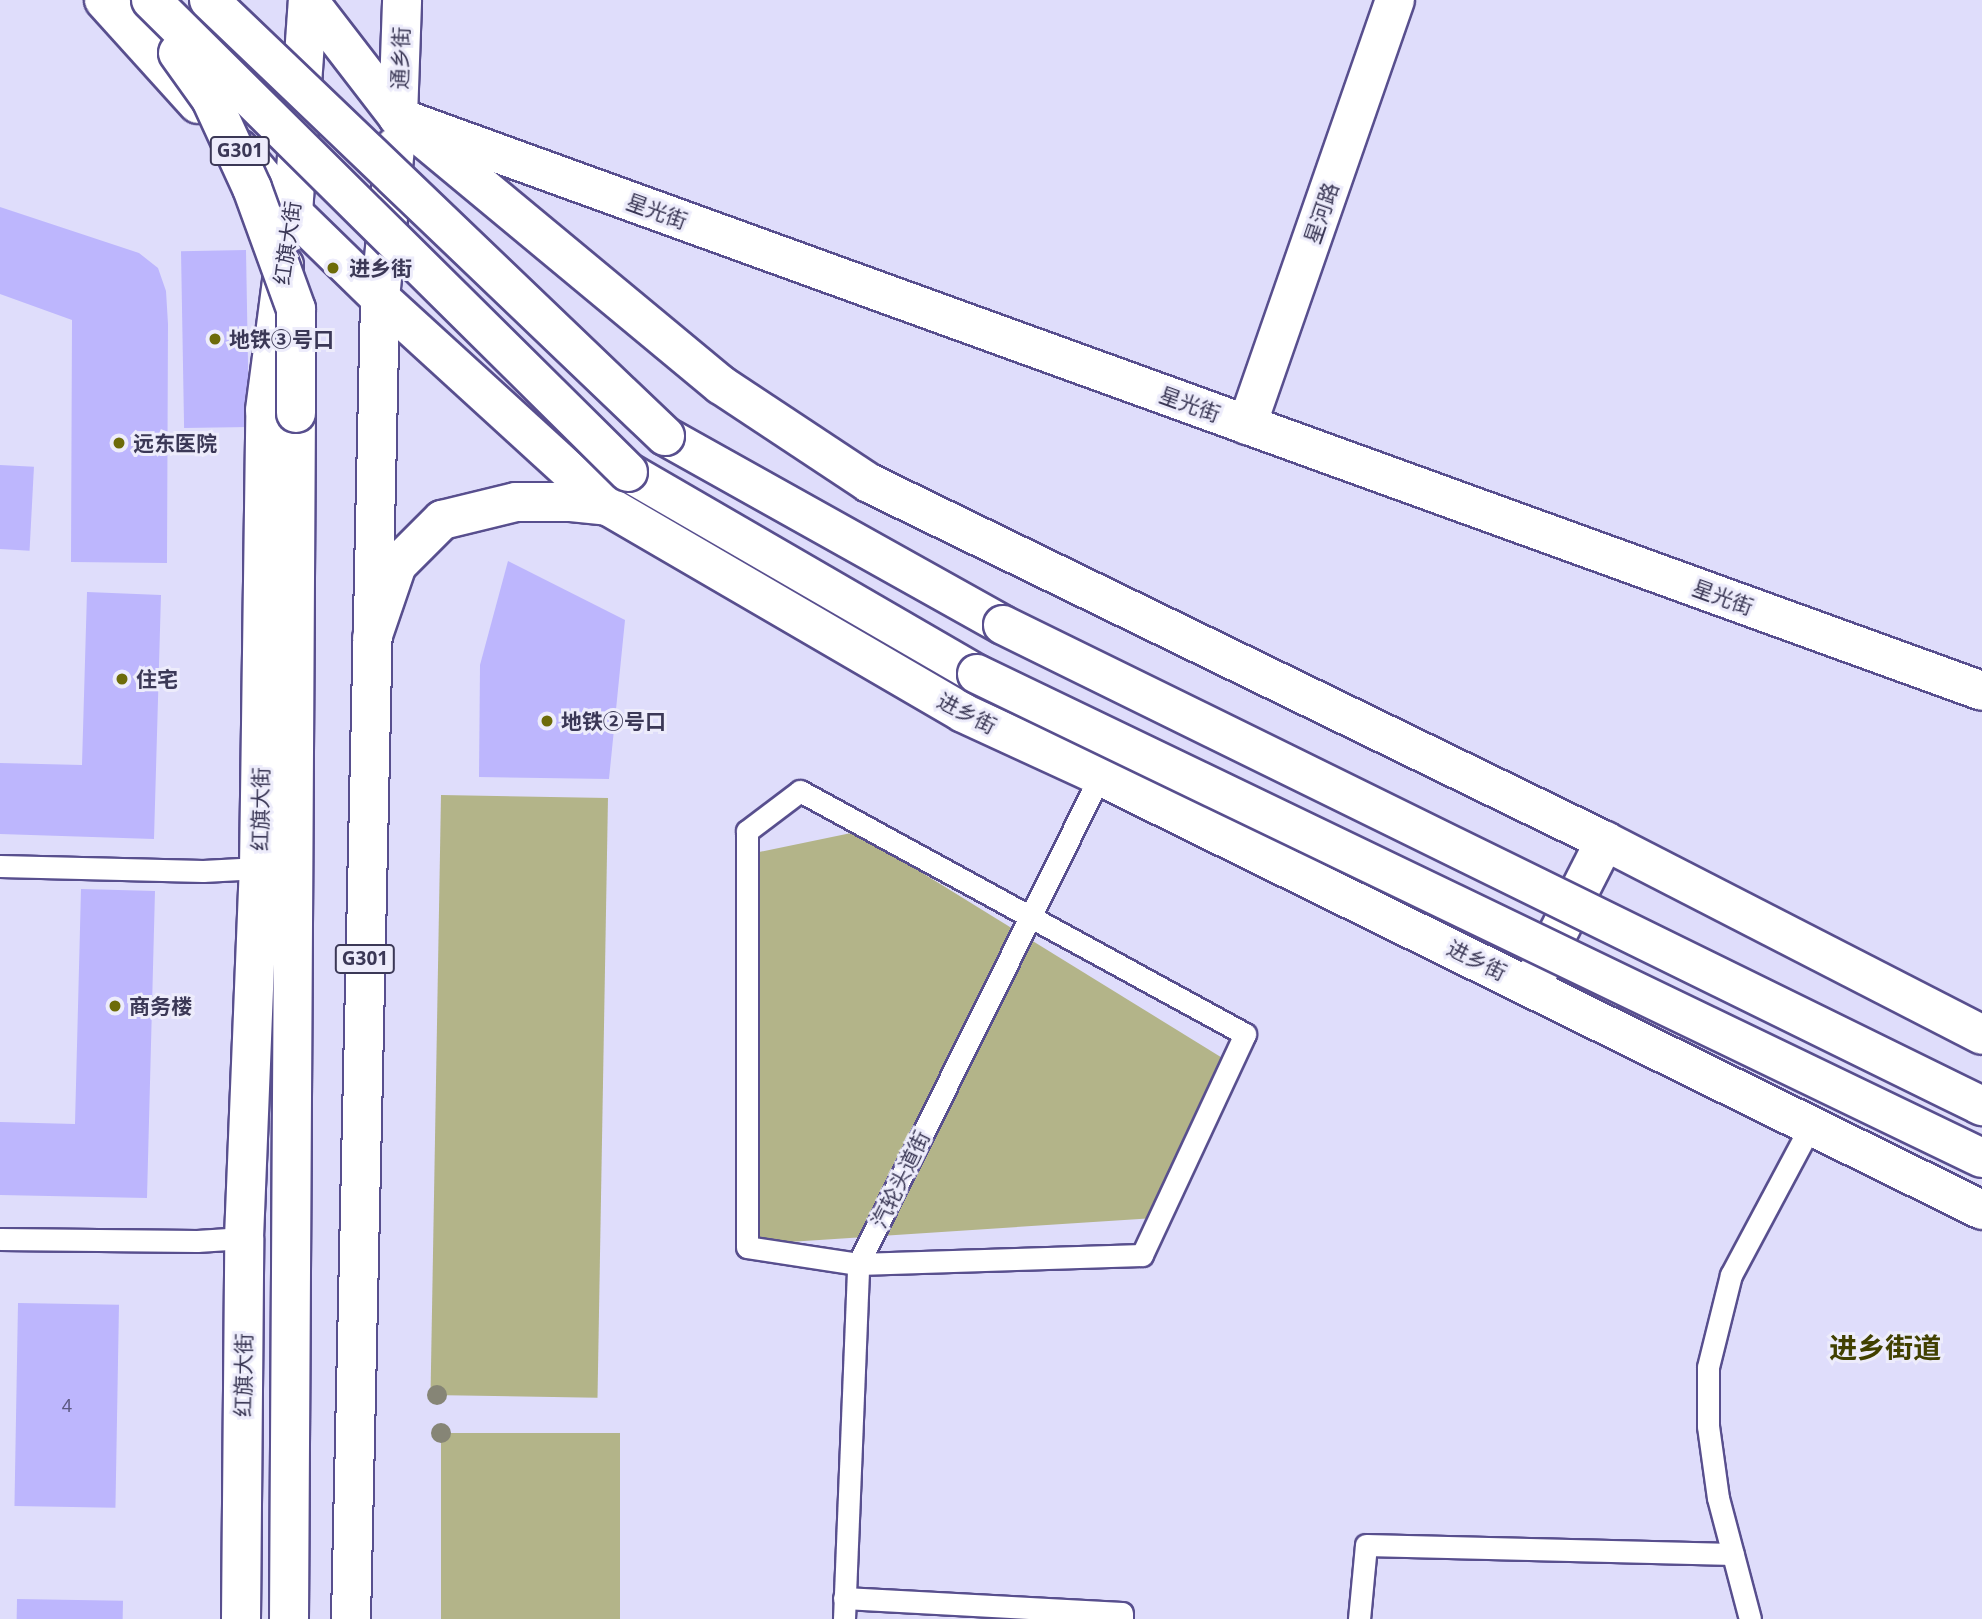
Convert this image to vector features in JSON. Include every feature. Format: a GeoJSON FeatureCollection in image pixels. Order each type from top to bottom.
{"type":"FeatureCollection","features":[{"type":"Feature","properties":{"kind":"main road","name":"进乡街"},"geometry":{"type":"LineString","coordinates":[[104,0],[261,173],[293,214],[380,298],[608,506],[963,713],[1100,776],[1531,986],[1810,1128],[1982,1210]]}},
{"type":"Feature","properties":{"kind":"main road"},"geometry":{"type":"LineString","coordinates":[[141,0],[211,99],[252,188],[296,309],[289,1619]]}},
{"type":"Feature","properties":{"kind":"main road","name":"进乡街"},"geometry":{"type":"LineString","coordinates":[[151,0],[628,472],[978,674],[1982,1158]]}},
{"type":"Feature","properties":{"kind":"main road"},"geometry":{"type":"LineString","coordinates":[[209,0],[665,436],[1003,625],[1982,1106]]}},
{"type":"Feature","properties":{"kind":"main road","name":"红旗大街"},"geometry":{"type":"LineString","coordinates":[[241,1619],[244,1238],[259,868],[265,410],[293,214],[308,0]]}},
{"type":"Feature","properties":{"kind":"main road"},"geometry":{"type":"LineString","coordinates":[[308,0],[398,117],[721,385],[869,483],[1605,841],[1982,1035]]}},
{"type":"Feature","properties":{"kind":"main road","name":"通乡街"},"geometry":{"type":"LineString","coordinates":[[398,117],[402,0]]}},
{"type":"Feature","properties":{"kind":"main road","name":"星河路"},"geometry":{"type":"LineString","coordinates":[[1247,425],[1395,0]]}},
{"type":"Feature","properties":{"kind":"main road","name":"G301"},"geometry":{"type":"LineString","coordinates":[[351,1619],[380,298],[398,117]]}},
{"type":"Feature","properties":{"kind":"main road","name":"星光街"},"geometry":{"type":"LineString","coordinates":[[398,117],[1982,691]]}},
{"type":"Feature","properties":{"kind":"main road"},"geometry":{"type":"LineString","coordinates":[[372,638],[397,565],[442,520],[516,502],[571,502],[608,506]]}},
{"type":"Feature","properties":{"kind":"main road"},"geometry":{"type":"LineString","coordinates":[[1531,986],[1605,841]]}},
{"type":"Feature","properties":{"kind":"lane","name":"汽轮头道街"},"geometry":{"type":"LineString","coordinates":[[844,1609],[858,1264],[1100,776]]}},
{"type":"Feature","properties":{"kind":"lane"},"geometry":{"type":"LineString","coordinates":[[800,791],[1028,918],[1245,1034],[1142,1255],[858,1264],[747,1247],[747,831],[800,791]]}},
{"type":"Feature","properties":{"kind":"lane"},"geometry":{"type":"LineString","coordinates":[[0,866],[202,871],[259,868]]}},
{"type":"Feature","properties":{"kind":"lane"},"geometry":{"type":"LineString","coordinates":[[1750,1619],[1718,1499],[1711,1450],[1708,1367],[1731,1275],[1810,1128]]}},
{"type":"Feature","properties":{"kind":"lane"},"geometry":{"type":"LineString","coordinates":[[0,1238],[197,1241],[244,1238]]}},
{"type":"Feature","properties":{"kind":"lane"},"geometry":{"type":"LineString","coordinates":[[1359,1619],[1366,1545],[1733,1555]]}},
{"type":"Feature","properties":{"kind":"lane"},"geometry":{"type":"LineString","coordinates":[[844,1609],[1122,1613],[1122,1619]]}},
{"type":"Feature","properties":{"kind":"green space"},"geometry":{"type":"Polygon","coordinates":[[[441,795],[608,798],[598,1398],[431,1395],[441,795]]]}},
{"type":"Feature","properties":{"kind":"green space"},"geometry":{"type":"Polygon","coordinates":[[[856,832],[1224,1059],[1155,1218],[757,1244],[759,852],[856,832]]]}},
{"type":"Feature","properties":{"kind":"green space"},"geometry":{"type":"Polygon","coordinates":[[[441,1433],[620,1433],[620,1619],[441,1619],[441,1433]]]}},
{"type":"Feature","properties":{"kind":"building","name":"远东医院"},"geometry":{"type":"Polygon","coordinates":[[[0,207],[139,253],[158,268],[166,291],[168,324],[167,563],[71,562],[72,320],[0,294],[0,207]]]}},
{"type":"Feature","properties":{"kind":"building","name":"地铁③号口"},"geometry":{"type":"Polygon","coordinates":[[[246,250],[249,427],[184,428],[181,251],[246,250]]]}},
{"type":"Feature","properties":{"kind":"building"},"geometry":{"type":"Polygon","coordinates":[[[0,465],[34,467],[30,551],[0,549],[0,465]]]}},
{"type":"Feature","properties":{"kind":"building","name":"地铁②号口"},"geometry":{"type":"Polygon","coordinates":[[[508,561],[625,620],[609,779],[479,777],[480,665],[508,561]]]}},
{"type":"Feature","properties":{"kind":"building","name":"住宅"},"geometry":{"type":"Polygon","coordinates":[[[87,592],[161,595],[154,839],[0,834],[0,763],[82,765],[87,592]]]}},
{"type":"Feature","properties":{"kind":"building","name":"商务楼"},"geometry":{"type":"Polygon","coordinates":[[[81,889],[155,891],[147,1198],[0,1195],[0,1122],[75,1124],[81,889]]]}},
{"type":"Feature","properties":{"kind":"building"},"geometry":{"type":"Polygon","coordinates":[[[18,1303],[119,1305],[115,1508],[14,1506],[18,1303]]]}},
{"type":"Feature","properties":{"kind":"building"},"geometry":{"type":"Polygon","coordinates":[[[17,1599],[123,1601],[123,1619],[17,1619],[17,1599]]]}},
{"type":"Feature","properties":{"kind":"place","name":"进乡街"},"geometry":{"type":"Point","coordinates":[333,268]}},
{"type":"Feature","properties":{"kind":"place","name":"地铁③号口"},"geometry":{"type":"Point","coordinates":[215,339]}},
{"type":"Feature","properties":{"kind":"place","name":"远东医院"},"geometry":{"type":"Point","coordinates":[119,443]}},
{"type":"Feature","properties":{"kind":"place","name":"住宅"},"geometry":{"type":"Point","coordinates":[122,679]}},
{"type":"Feature","properties":{"kind":"place","name":"地铁②号口"},"geometry":{"type":"Point","coordinates":[547,721]}},
{"type":"Feature","properties":{"kind":"place","name":"商务楼"},"geometry":{"type":"Point","coordinates":[115,1006]}},
{"type":"Feature","properties":{"kind":"district","name":"进乡街道"},"geometry":{"type":"Point","coordinates":[1885,1347]}}]}
